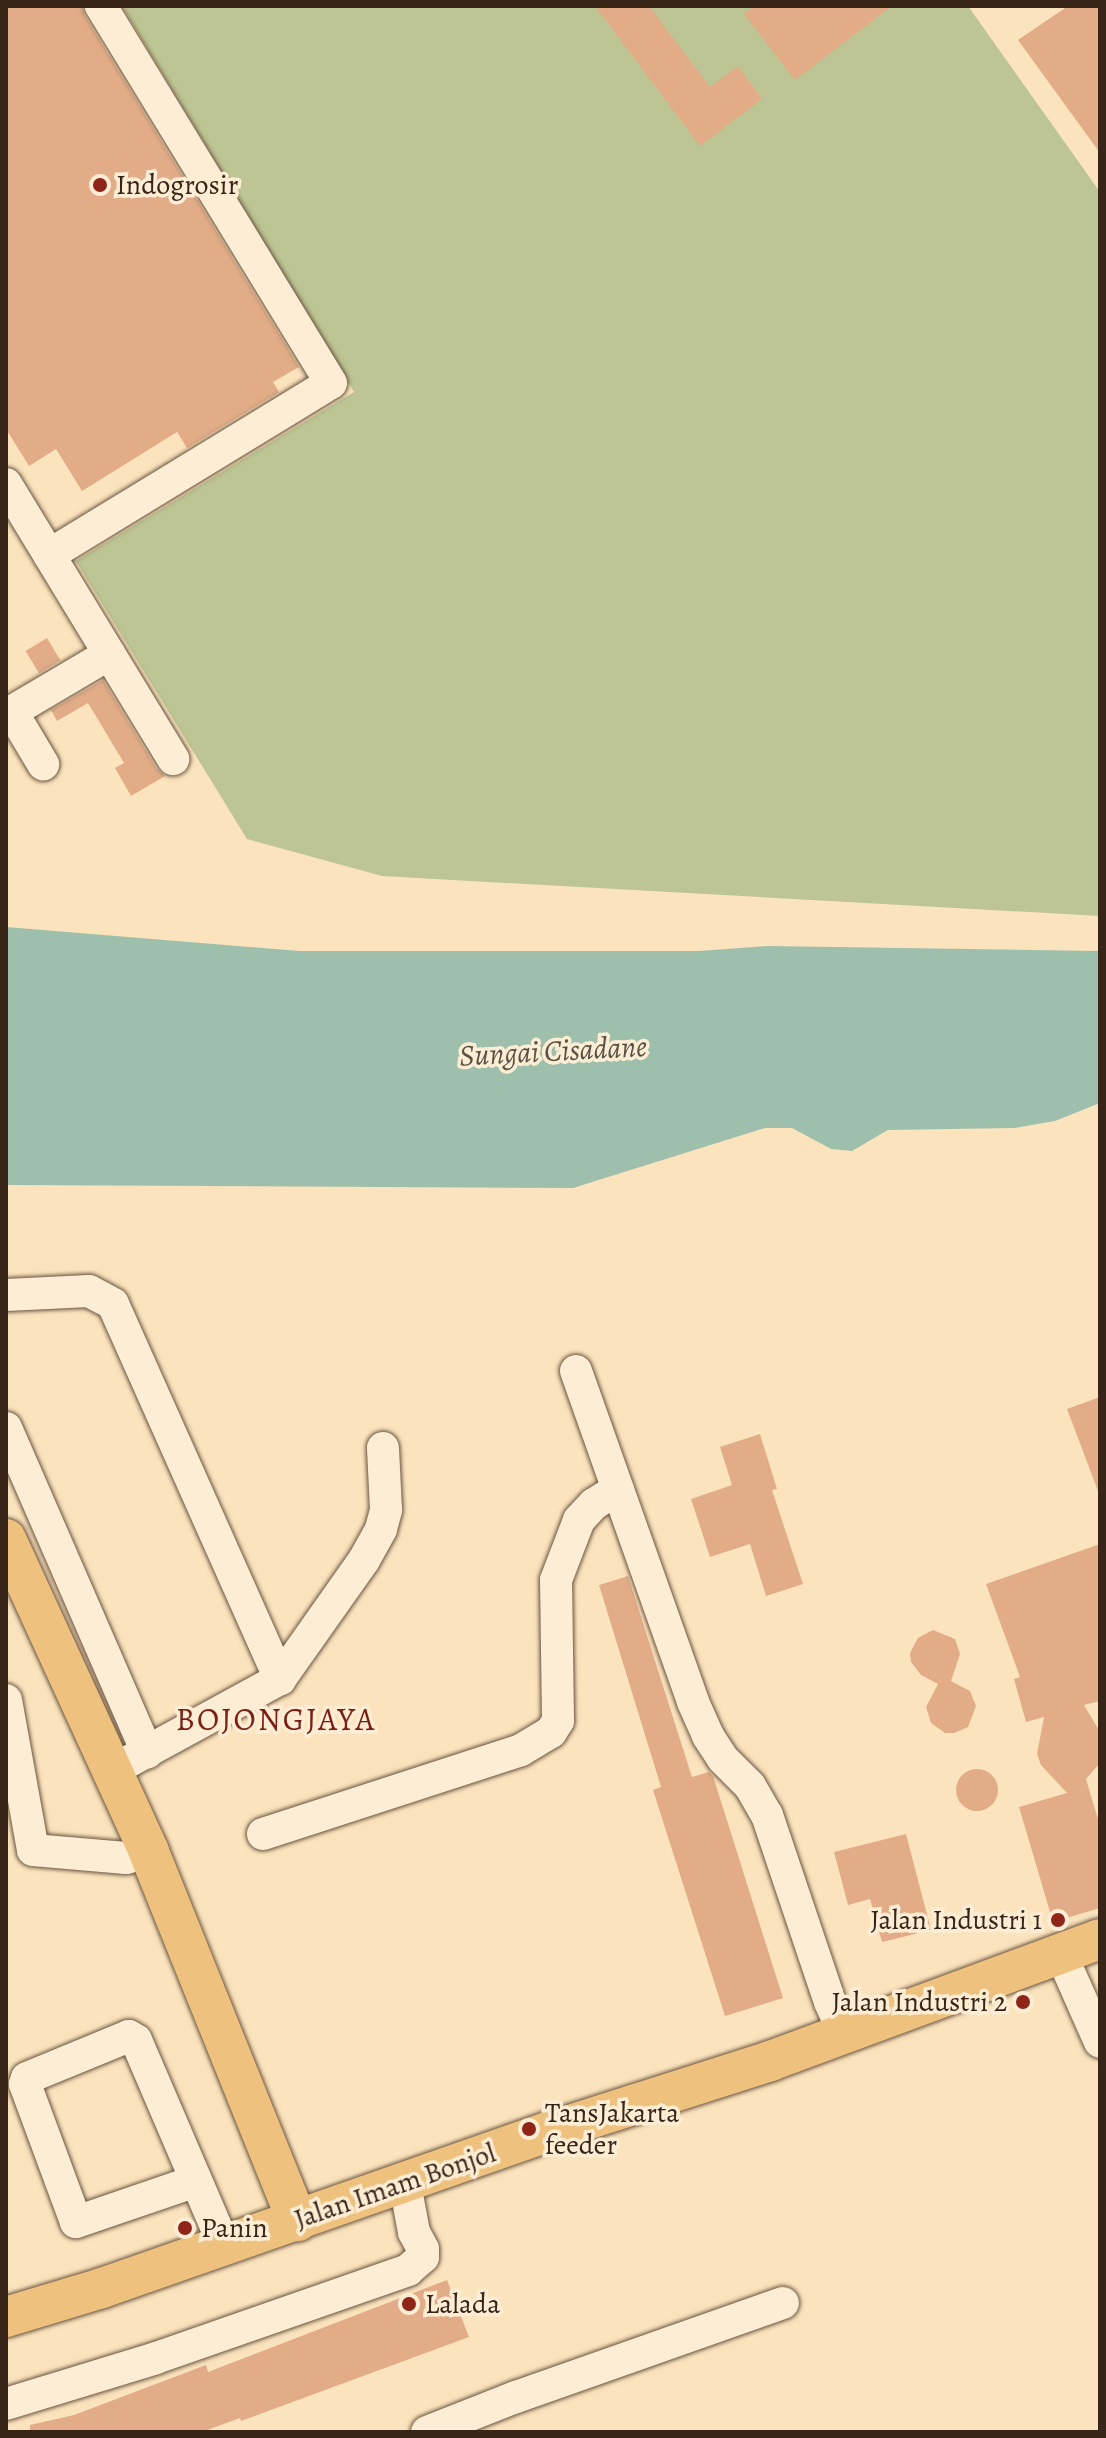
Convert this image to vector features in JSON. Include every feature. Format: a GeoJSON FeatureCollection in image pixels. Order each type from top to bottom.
{"type":"FeatureCollection","features":[{"type":"Feature","properties":{"kind":"main road"},"geometry":{"type":"LineString","coordinates":[[6,1539],[16,1589],[130,1762],[149,1852],[297,2221]]}},
{"type":"Feature","properties":{"kind":"main road","name":"Jalan Imam Bonjol"},"geometry":{"type":"LineString","coordinates":[[6,2317],[297,2221],[548,2132],[844,2033],[1100,1939]]}},
{"type":"Feature","properties":{"kind":"street"},"geometry":{"type":"LineString","coordinates":[[49,555],[331,383],[101,6]]}},
{"type":"Feature","properties":{"kind":"street"},"geometry":{"type":"LineString","coordinates":[[6,484],[173,759]]}},
{"type":"Feature","properties":{"kind":"street"},"geometry":{"type":"LineString","coordinates":[[43,764],[9,713],[109,654]]}},
{"type":"Feature","properties":{"kind":"street"},"geometry":{"type":"LineString","coordinates":[[6,1295],[89,1291],[113,1304],[280,1679]]}},
{"type":"Feature","properties":{"kind":"street"},"geometry":{"type":"LineString","coordinates":[[576,1371],[708,1736],[723,1759],[750,1786],[767,1815],[830,2002],[844,2033]]}},
{"type":"Feature","properties":{"kind":"street"},"geometry":{"type":"LineString","coordinates":[[6,1428],[130,1762],[280,1679],[364,1560],[381,1529],[386,1510],[383,1448]]}},
{"type":"Feature","properties":{"kind":"street"},"geometry":{"type":"LineString","coordinates":[[263,1834],[521,1750],[551,1732],[558,1721],[556,1580],[579,1520],[618,1489]]}},
{"type":"Feature","properties":{"kind":"street"},"geometry":{"type":"LineString","coordinates":[[6,1700],[19,1852],[126,1858],[149,1852]]}},
{"type":"Feature","properties":{"kind":"street"},"geometry":{"type":"LineString","coordinates":[[1061,1954],[1100,2042]]}},
{"type":"Feature","properties":{"kind":"street"},"geometry":{"type":"LineString","coordinates":[[196,2181],[76,2222],[25,2084],[27,2078],[129,2036],[136,2040],[224,2245]]}},
{"type":"Feature","properties":{"kind":"street"},"geometry":{"type":"LineString","coordinates":[[6,2404],[156,2358],[408,2270],[423,2257],[423,2249],[414,2232],[405,2184]]}},
{"type":"Feature","properties":{"kind":"street"},"geometry":{"type":"LineString","coordinates":[[427,2432],[516,2397],[783,2303]]}},
{"type":"Feature","properties":{"kind":"green space"},"geometry":{"type":"Polygon","coordinates":[[[122,6],[968,6],[1100,192],[1100,916],[382,876],[247,839],[76,561],[354,392],[122,6]]]}},
{"type":"Feature","properties":{"kind":"water","name":"Sungai Cisadane"},"geometry":{"type":"Polygon","coordinates":[[[6,927],[300,951],[699,951],[768,946],[1100,951],[1100,1103],[1055,1121],[1015,1128],[888,1130],[852,1151],[831,1149],[792,1128],[765,1128],[573,1188],[6,1185],[6,927]]]}},
{"type":"Feature","properties":{"kind":"building","name":"Indogrosir"},"geometry":{"type":"Polygon","coordinates":[[[6,6],[82,6],[85,16],[299,367],[273,382],[279,392],[187,448],[177,432],[82,491],[56,449],[29,466],[6,429],[6,6]]]}},
{"type":"Feature","properties":{"kind":"building"},"geometry":{"type":"Polygon","coordinates":[[[595,6],[649,6],[710,87],[738,66],[762,99],[700,146],[595,6]]]}},
{"type":"Feature","properties":{"kind":"building"},"geometry":{"type":"Polygon","coordinates":[[[754,6],[892,6],[795,80],[744,14],[754,6]]]}},
{"type":"Feature","properties":{"kind":"building"},"geometry":{"type":"Polygon","coordinates":[[[1068,6],[1100,6],[1100,153],[1018,40],[1068,6]]]}},
{"type":"Feature","properties":{"kind":"building"},"geometry":{"type":"Polygon","coordinates":[[[47,638],[60,660],[39,673],[26,651],[47,638]]]}},
{"type":"Feature","properties":{"kind":"building"},"geometry":{"type":"Polygon","coordinates":[[[103,680],[157,769],[165,776],[131,796],[115,768],[124,763],[88,703],[57,721],[51,710],[103,680]]]}},
{"type":"Feature","properties":{"kind":"building"},"geometry":{"type":"Polygon","coordinates":[[[1100,1397],[1100,1491],[1098,1491],[1067,1409],[1100,1397]]]}},
{"type":"Feature","properties":{"kind":"building"},"geometry":{"type":"Polygon","coordinates":[[[760,1434],[777,1489],[772,1490],[803,1584],[766,1596],[750,1544],[710,1557],[691,1499],[732,1485],[720,1447],[760,1434]]]}},
{"type":"Feature","properties":{"kind":"building"},"geometry":{"type":"Polygon","coordinates":[[[1100,1544],[1100,1701],[1084,1705],[1100,1732],[1100,1763],[1086,1779],[1100,1826],[1100,1908],[1053,1922],[1019,1807],[1067,1793],[1041,1765],[1037,1754],[1044,1717],[1026,1722],[1014,1679],[1020,1677],[986,1584],[1100,1544]]]}},
{"type":"Feature","properties":{"kind":"building"},"geometry":{"type":"Polygon","coordinates":[[[628,1576],[692,1777],[709,1772],[713,1776],[783,1998],[725,2016],[653,1790],[661,1787],[599,1585],[628,1576]]]}},
{"type":"Feature","properties":{"kind":"building"},"geometry":{"type":"Polygon","coordinates":[[[933,1630],[955,1639],[960,1654],[951,1681],[970,1691],[976,1706],[968,1727],[954,1733],[945,1733],[931,1723],[926,1707],[938,1684],[921,1675],[911,1662],[910,1653],[918,1638],[933,1630]]]}},
{"type":"Feature","properties":{"kind":"building"},"geometry":{"type":"Polygon","coordinates":[[[977,1769],[992,1775],[998,1790],[992,1805],[977,1811],[962,1805],[956,1790],[962,1775],[977,1769]]]}},
{"type":"Feature","properties":{"kind":"building"},"geometry":{"type":"Polygon","coordinates":[[[906,1834],[931,1930],[882,1942],[870,1899],[848,1905],[834,1852],[906,1834]]]}},
{"type":"Feature","properties":{"kind":"building"},"geometry":{"type":"Polygon","coordinates":[[[447,2280],[469,2337],[241,2421],[240,2418],[202,2432],[30,2432],[30,2425],[74,2415],[206,2365],[208,2372],[447,2280]]]}},
{"type":"Feature","properties":{"kind":"place","name":"Indogrosir"},"geometry":{"type":"Point","coordinates":[100,185]}},
{"type":"Feature","properties":{"kind":"place","name":"Jalan Industri 1"},"geometry":{"type":"Point","coordinates":[1058,1920]}},
{"type":"Feature","properties":{"kind":"place","name":"Jalan Industri 2"},"geometry":{"type":"Point","coordinates":[1023,2002]}},
{"type":"Feature","properties":{"kind":"place","name":"TansJakarta feeder"},"geometry":{"type":"Point","coordinates":[529,2129]}},
{"type":"Feature","properties":{"kind":"place","name":"Panin"},"geometry":{"type":"Point","coordinates":[185,2228]}},
{"type":"Feature","properties":{"kind":"place","name":"Lalada"},"geometry":{"type":"Point","coordinates":[409,2304]}},
{"type":"Feature","properties":{"kind":"district","name":"BOJONGJAYA"},"geometry":{"type":"Point","coordinates":[276,1719]}}]}
